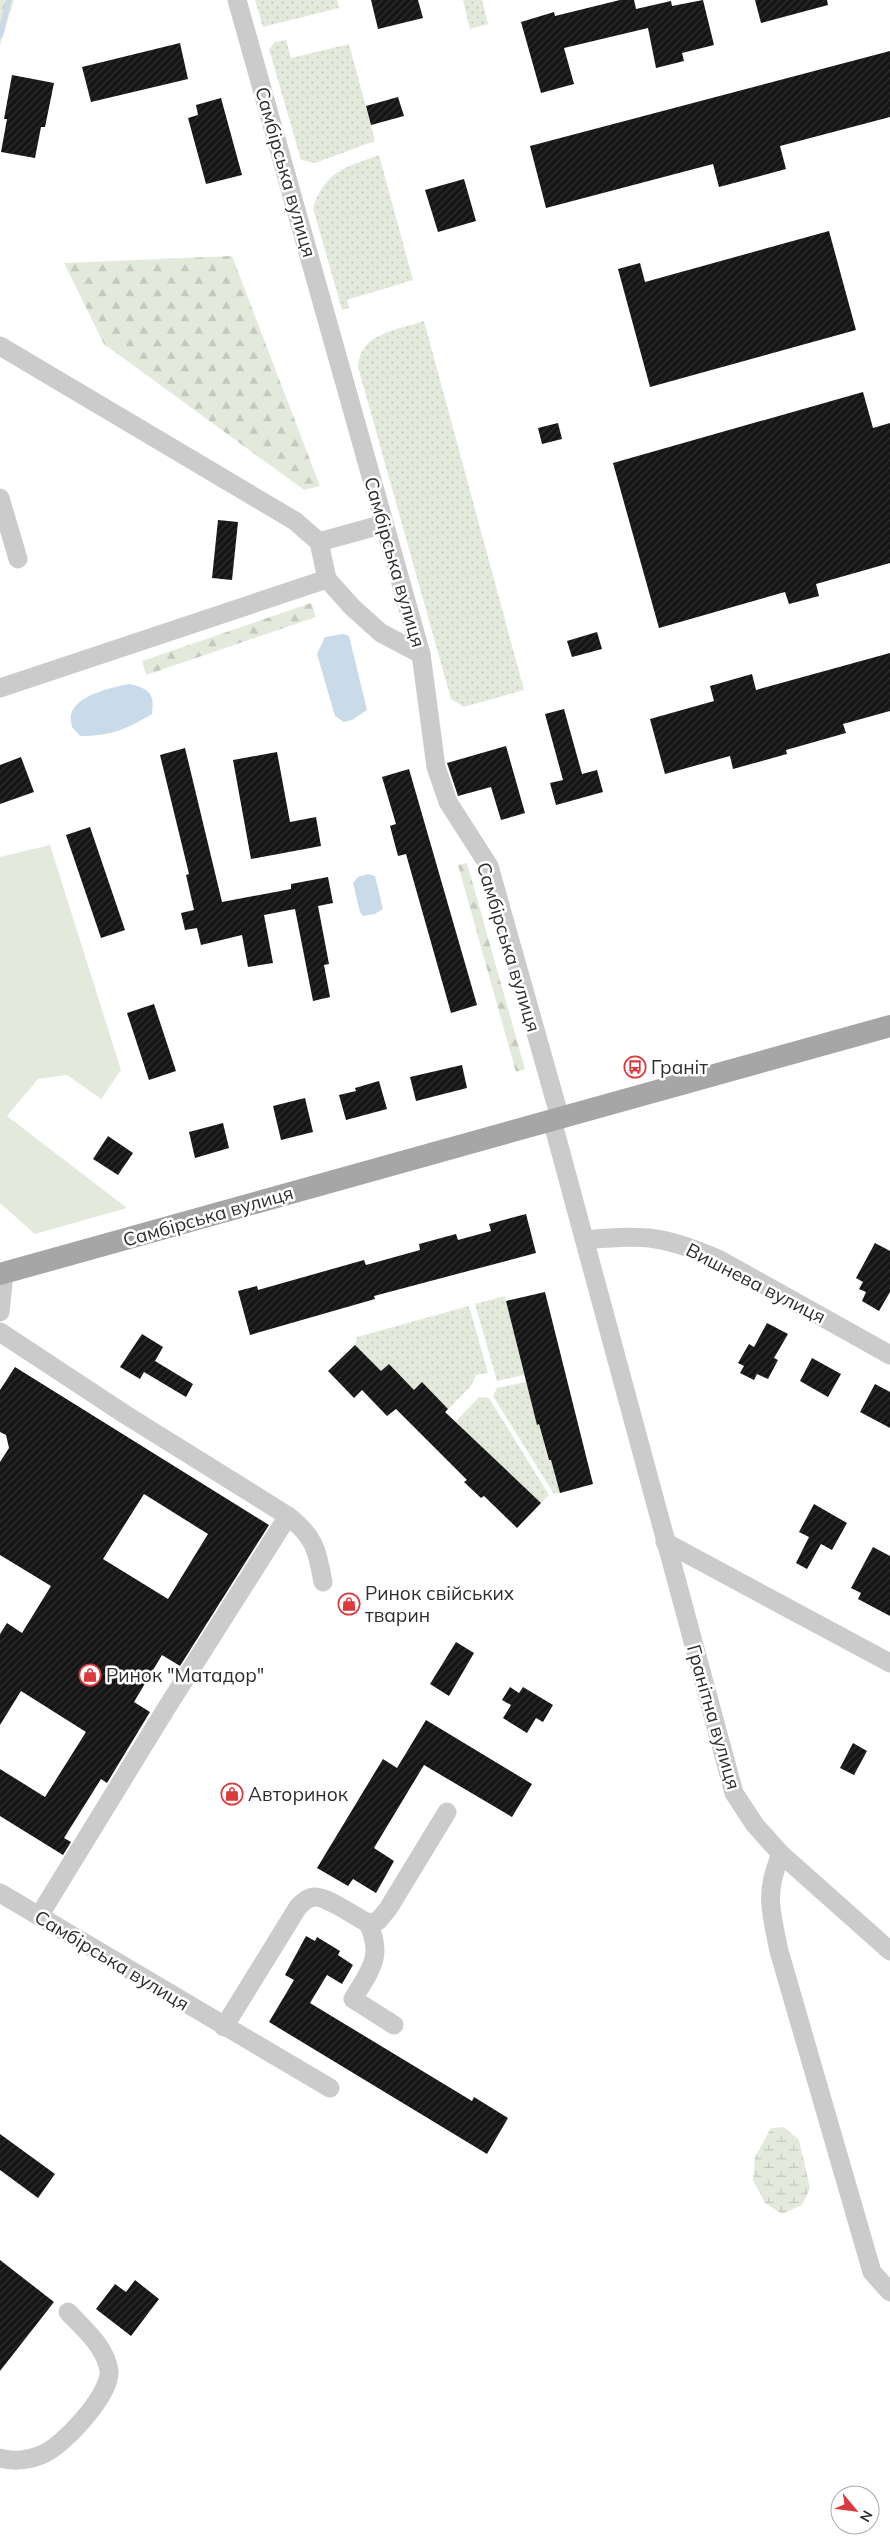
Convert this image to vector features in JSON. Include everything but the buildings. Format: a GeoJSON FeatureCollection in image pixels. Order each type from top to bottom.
{"type":"FeatureCollection","features":[{"type":"Feature","properties":{"kind":"main road","name":"Самбірська вулиця"},"geometry":{"type":"LineString","coordinates":[[2,1274],[890,1026]]}},
{"type":"Feature","properties":{"kind":"street","name":"Самбірська вулиця"},"geometry":{"type":"LineString","coordinates":[[237,0],[421,654],[436,767],[448,802],[489,866],[556,1119]]}},
{"type":"Feature","properties":{"kind":"street"},"geometry":{"type":"LineString","coordinates":[[0,346],[295,521],[319,542],[327,579],[352,607],[381,633],[421,654]]}},
{"type":"Feature","properties":{"kind":"street"},"geometry":{"type":"LineString","coordinates":[[0,498],[18,559]]}},
{"type":"Feature","properties":{"kind":"street"},"geometry":{"type":"LineString","coordinates":[[319,542],[384,524]]}},
{"type":"Feature","properties":{"kind":"street"},"geometry":{"type":"LineString","coordinates":[[0,688],[327,579]]}},
{"type":"Feature","properties":{"kind":"street","name":"Гранітна вулиця"},"geometry":{"type":"LineString","coordinates":[[556,1119],[665,1542],[734,1793],[755,1826],[781,1854],[890,1951]]}},
{"type":"Feature","properties":{"kind":"street","name":"Вишнева вулиця"},"geometry":{"type":"LineString","coordinates":[[586,1240],[631,1235],[659,1238],[691,1247],[720,1260],[890,1355]]}},
{"type":"Feature","properties":{"kind":"street"},"geometry":{"type":"LineString","coordinates":[[0,1312],[2,1274]]}},
{"type":"Feature","properties":{"kind":"street"},"geometry":{"type":"LineString","coordinates":[[0,1332],[126,1415],[288,1516],[306,1530],[312,1539],[318,1554],[323,1582]]}},
{"type":"Feature","properties":{"kind":"street"},"geometry":{"type":"LineString","coordinates":[[38,1916],[288,1516]]}},
{"type":"Feature","properties":{"kind":"street"},"geometry":{"type":"LineString","coordinates":[[665,1542],[890,1663]]}},
{"type":"Feature","properties":{"kind":"street"},"geometry":{"type":"LineString","coordinates":[[368,1923],[378,1921],[388,1910],[447,1812]]}},
{"type":"Feature","properties":{"kind":"street"},"geometry":{"type":"LineString","coordinates":[[781,1854],[771,1878],[770,1902],[779,1951],[872,2272],[890,2292]]}},
{"type":"Feature","properties":{"kind":"street","name":"Самбірська вулиця"},"geometry":{"type":"LineString","coordinates":[[0,1893],[330,2088]]}},
{"type":"Feature","properties":{"kind":"street"},"geometry":{"type":"LineString","coordinates":[[224,2027],[298,1907],[305,1900],[314,1897],[324,1899],[368,1923],[374,1934],[377,1956],[353,1999],[394,2025]]}},
{"type":"Feature","properties":{"kind":"street"},"geometry":{"type":"LineString","coordinates":[[0,2458],[8,2460],[28,2459],[43,2455],[69,2435],[82,2421],[105,2386],[109,2373],[106,2357],[96,2342],[68,2312]]}},
{"type":"Feature","properties":{"kind":"green space"},"geometry":{"type":"Polygon","coordinates":[[[0,0],[14,0],[0,45],[0,0]]]}},
{"type":"Feature","properties":{"kind":"green space"},"geometry":{"type":"Polygon","coordinates":[[[255,0],[337,0],[339,8],[263,27],[255,0]]]}},
{"type":"Feature","properties":{"kind":"green space"},"geometry":{"type":"Polygon","coordinates":[[[463,0],[482,0],[488,24],[470,29],[463,0]]]}},
{"type":"Feature","properties":{"kind":"green space"},"geometry":{"type":"Polygon","coordinates":[[[286,40],[291,58],[349,44],[375,141],[315,163],[301,160],[269,49],[275,42],[286,40]]]}},
{"type":"Feature","properties":{"kind":"green space"},"geometry":{"type":"Polygon","coordinates":[[[379,155],[413,280],[347,300],[349,308],[342,310],[313,208],[318,195],[330,178],[346,167],[379,155]]]}},
{"type":"Feature","properties":{"kind":"green space"},"geometry":{"type":"Polygon","coordinates":[[[232,256],[320,486],[304,490],[104,344],[64,263],[232,256]]]}},
{"type":"Feature","properties":{"kind":"green space"},"geometry":{"type":"Polygon","coordinates":[[[424,321],[524,690],[464,707],[451,699],[358,367],[360,356],[372,340],[392,331],[424,321]]]}},
{"type":"Feature","properties":{"kind":"green space"},"geometry":{"type":"Polygon","coordinates":[[[311,603],[316,617],[146,675],[142,661],[311,603]]]}},
{"type":"Feature","properties":{"kind":"green space"},"geometry":{"type":"Polygon","coordinates":[[[50,845],[121,1070],[101,1099],[67,1075],[38,1079],[7,1116],[127,1208],[35,1234],[0,1203],[0,857],[50,845]]]}},
{"type":"Feature","properties":{"kind":"green space"},"geometry":{"type":"Polygon","coordinates":[[[467,863],[525,1069],[516,1072],[458,865],[467,863]]]}},
{"type":"Feature","properties":{"kind":"green space"},"geometry":{"type":"Polygon","coordinates":[[[505,1296],[524,1375],[497,1381],[475,1304],[505,1296]]]}},
{"type":"Feature","properties":{"kind":"green space"},"geometry":{"type":"Polygon","coordinates":[[[469,1306],[488,1373],[476,1375],[471,1386],[448,1409],[422,1382],[414,1390],[389,1364],[381,1371],[355,1345],[357,1337],[469,1306]]]}},
{"type":"Feature","properties":{"kind":"green space"},"geometry":{"type":"Polygon","coordinates":[[[526,1382],[548,1460],[551,1460],[560,1493],[554,1494],[493,1396],[497,1388],[526,1382]]]}},
{"type":"Feature","properties":{"kind":"green space"},"geometry":{"type":"Polygon","coordinates":[[[479,1397],[489,1398],[549,1495],[541,1503],[455,1422],[479,1397]]]}},
{"type":"Feature","properties":{"kind":"green space"},"geometry":{"type":"Polygon","coordinates":[[[784,2127],[799,2140],[810,2188],[802,2205],[782,2214],[765,2203],[753,2180],[755,2157],[771,2128],[784,2127]]]}},
{"type":"Feature","properties":{"kind":"water"},"geometry":{"type":"Polygon","coordinates":[[[343,634],[349,636],[367,710],[352,720],[344,722],[335,716],[317,654],[325,637],[343,634]]]}},
{"type":"Feature","properties":{"kind":"water"},"geometry":{"type":"Polygon","coordinates":[[[130,684],[142,688],[149,693],[153,707],[152,714],[126,728],[101,735],[80,736],[72,727],[71,715],[74,708],[80,702],[96,693],[130,684]]]}},
{"type":"Feature","properties":{"kind":"water"},"geometry":{"type":"Polygon","coordinates":[[[368,874],[375,876],[383,909],[375,914],[363,916],[360,912],[353,883],[358,877],[368,874]]]}},
{"type":"Feature","properties":{"kind":"waterway"},"geometry":{"type":"LineString","coordinates":[[0,36],[9,0]]}},
{"type":"Feature","properties":{"kind":"place","name":"Граніт"},"geometry":{"type":"Point","coordinates":[635,1067]}},
{"type":"Feature","properties":{"kind":"place","name":"Ринок свійських тварин"},"geometry":{"type":"Point","coordinates":[349,1604]}},
{"type":"Feature","properties":{"kind":"place","name":"Ринок \"Матадор\""},"geometry":{"type":"Point","coordinates":[90,1675]}},
{"type":"Feature","properties":{"kind":"place","name":"Авторинок"},"geometry":{"type":"Point","coordinates":[232,1794]}}]}
